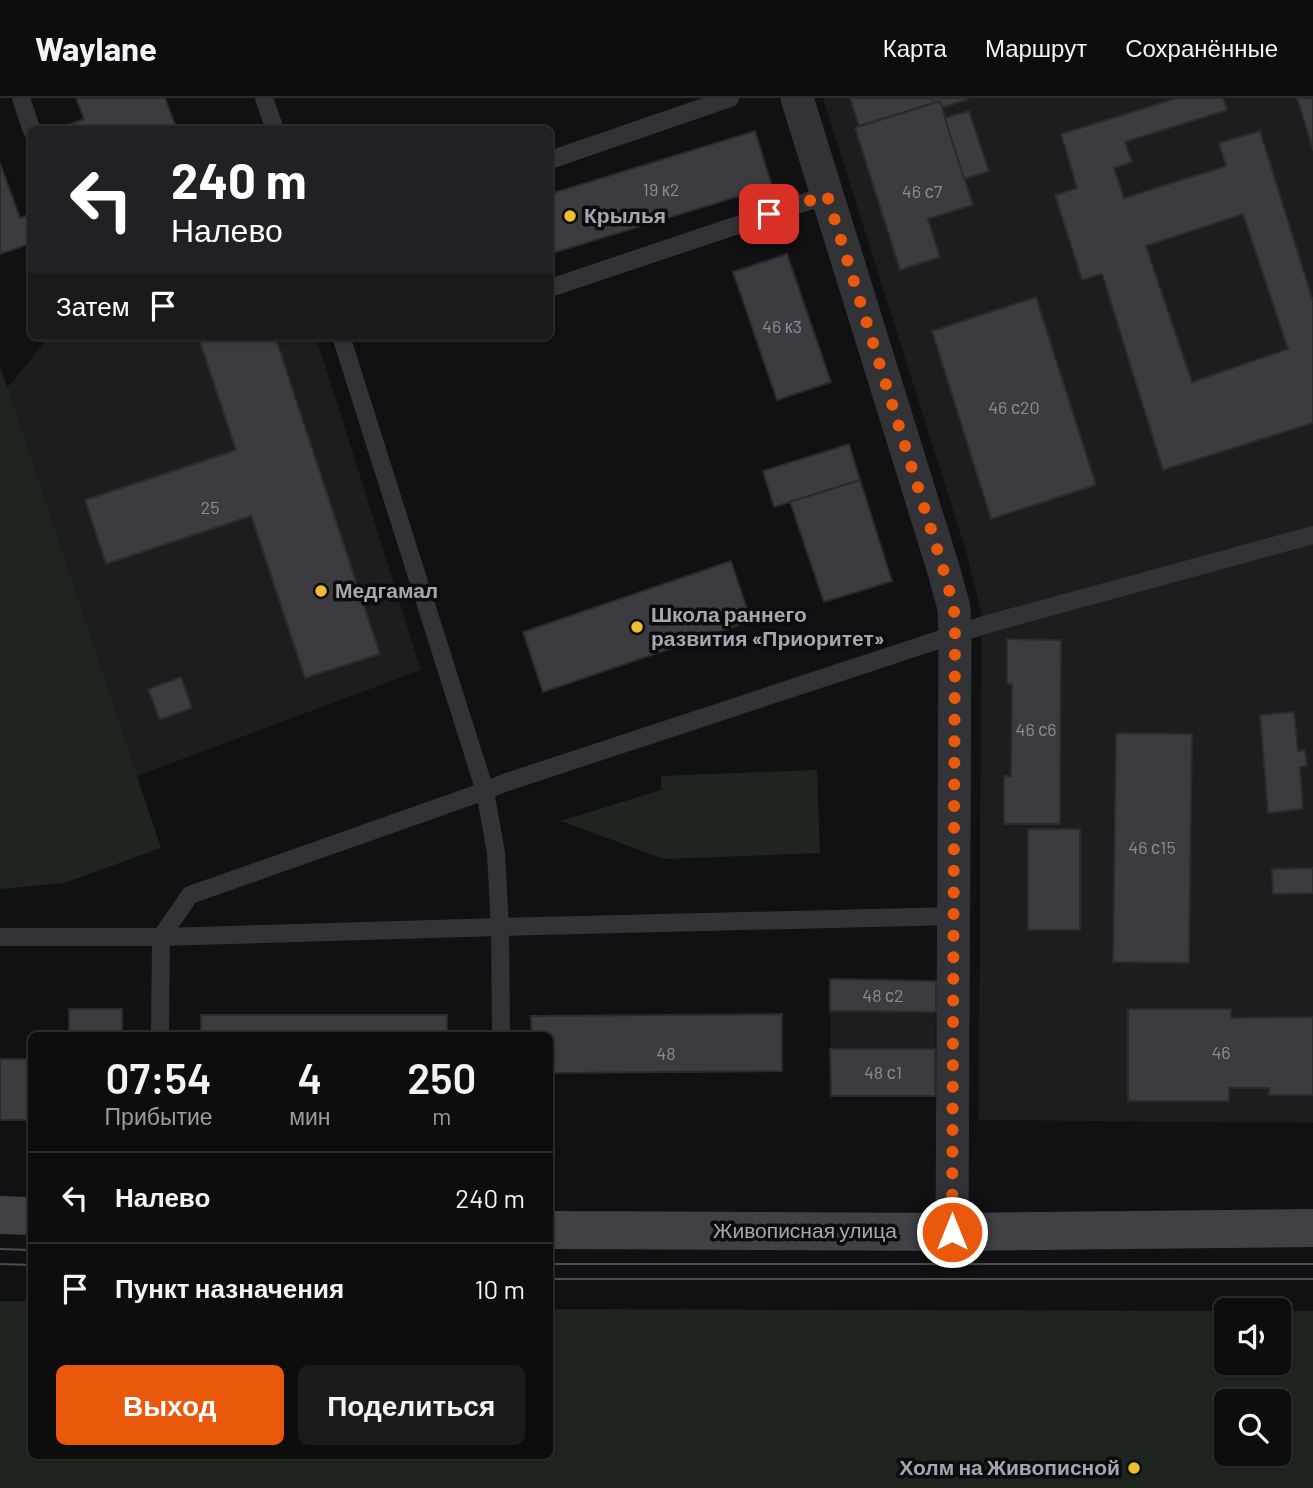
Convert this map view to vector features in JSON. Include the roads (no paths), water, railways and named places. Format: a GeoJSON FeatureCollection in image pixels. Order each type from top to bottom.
{"type":"FeatureCollection","features":[{"type":"Feature","properties":{"kind":"street"},"geometry":{"type":"LineString","coordinates":[[797,98],[954,608],[952,1232]]}},
{"type":"Feature","properties":{"kind":"street"},"geometry":{"type":"LineString","coordinates":[[0,1215],[28,1216]]}},
{"type":"Feature","properties":{"kind":"street","name":"Живописная улица"},"geometry":{"type":"LineString","coordinates":[[553,1230],[952,1232],[1313,1228]]}},
{"type":"Feature","properties":{"kind":"lane"},"geometry":{"type":"LineString","coordinates":[[21,98],[30,126]]}},
{"type":"Feature","properties":{"kind":"lane"},"geometry":{"type":"LineString","coordinates":[[264,98],[274,126]]}},
{"type":"Feature","properties":{"kind":"lane"},"geometry":{"type":"LineString","coordinates":[[553,159],[730,98]]}},
{"type":"Feature","properties":{"kind":"lane"},"geometry":{"type":"LineString","coordinates":[[553,287],[827,195]]}},
{"type":"Feature","properties":{"kind":"lane"},"geometry":{"type":"LineString","coordinates":[[342,340],[485,791],[496,853],[501,1032]]}},
{"type":"Feature","properties":{"kind":"lane"},"geometry":{"type":"LineString","coordinates":[[160,1032],[161,937],[190,895],[504,783],[984,625],[1313,535]]}},
{"type":"Feature","properties":{"kind":"lane"},"geometry":{"type":"LineString","coordinates":[[0,937],[161,937],[954,916]]}},
{"type":"Feature","properties":{"kind":"tram line"},"geometry":{"type":"LineString","coordinates":[[0,1249],[28,1250]]}},
{"type":"Feature","properties":{"kind":"tram line"},"geometry":{"type":"LineString","coordinates":[[0,1264],[28,1265]]}},
{"type":"Feature","properties":{"kind":"tram line"},"geometry":{"type":"LineString","coordinates":[[553,1264],[1313,1264]]}},
{"type":"Feature","properties":{"kind":"tram line"},"geometry":{"type":"LineString","coordinates":[[553,1279],[1313,1279]]}},
{"type":"Feature","properties":{"kind":"place","name":"Крылья"},"geometry":{"type":"Point","coordinates":[570,216]}},
{"type":"Feature","properties":{"kind":"place","name":"Медгамал"},"geometry":{"type":"Point","coordinates":[321,591]}},
{"type":"Feature","properties":{"kind":"place","name":"Школа раннего развития «Приоритет»"},"geometry":{"type":"Point","coordinates":[637,627]}},
{"type":"Feature","properties":{"kind":"place","name":"Холм на Живописной"},"geometry":{"type":"Point","coordinates":[1134,1468]}}]}
